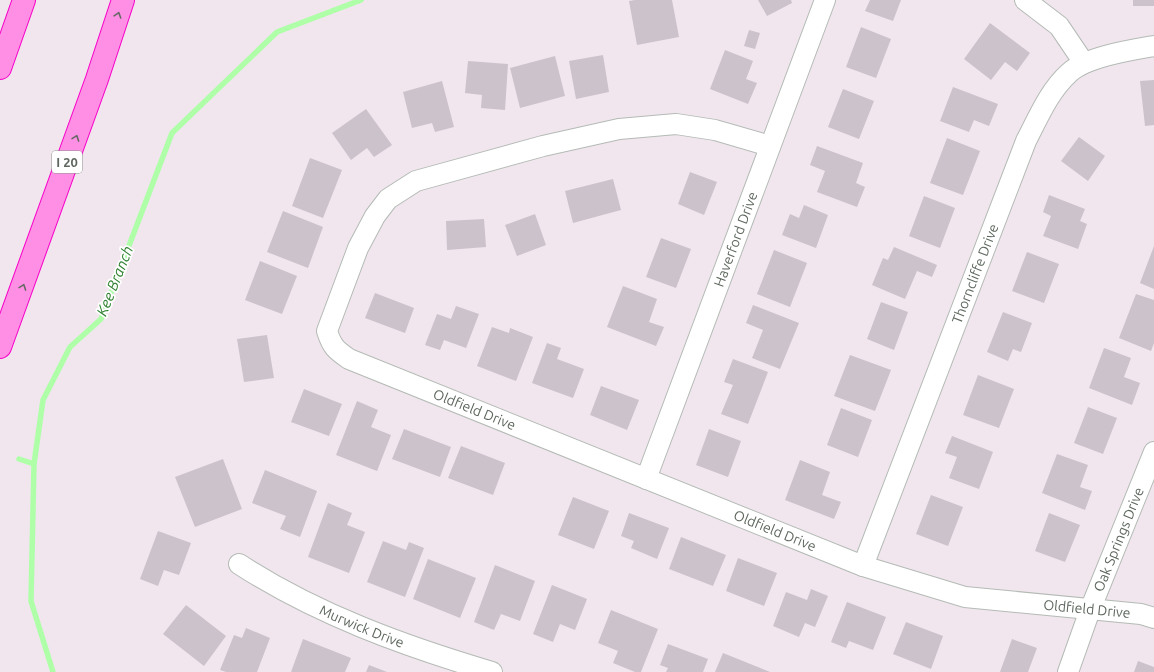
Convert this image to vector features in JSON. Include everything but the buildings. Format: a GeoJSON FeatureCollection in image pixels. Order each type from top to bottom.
{"type":"FeatureCollection","features":[{"type":"Feature","properties":{"kind":"highway"},"geometry":{"type":"LineString","coordinates":[[0,64],[15,0]]}},
{"type":"Feature","properties":{"kind":"highway"},"geometry":{"type":"LineString","coordinates":[[0,68],[24,0]]}},
{"type":"Feature","properties":{"kind":"highway","name":"I 20"},"geometry":{"type":"LineString","coordinates":[[0,347],[10,323],[96,79],[122,0]]}},
{"type":"Feature","properties":{"kind":"highway"},"geometry":{"type":"LineString","coordinates":[[0,355],[10,323]]}},
{"type":"Feature","properties":{"kind":"street","name":"Haverford Drive"},"geometry":{"type":"LineString","coordinates":[[646,479],[825,0]]}},
{"type":"Feature","properties":{"kind":"street"},"geometry":{"type":"LineString","coordinates":[[1025,0],[1059,26],[1084,64]]}},
{"type":"Feature","properties":{"kind":"street","name":"Thorncliffe Drive"},"geometry":{"type":"LineString","coordinates":[[863,566],[1026,141],[1055,90],[1069,72],[1084,64],[1123,52],[1154,46]]}},
{"type":"Feature","properties":{"kind":"street","name":"Oldfield Drive"},"geometry":{"type":"LineString","coordinates":[[770,146],[715,130],[676,124],[619,129],[543,146],[416,181],[388,199],[375,216],[358,248],[327,331],[331,344],[349,359],[863,566],[965,597],[1141,614],[1154,618]]}},
{"type":"Feature","properties":{"kind":"street","name":"Oak Springs Drive"},"geometry":{"type":"LineString","coordinates":[[1068,672],[1090,610],[1154,452]]}},
{"type":"Feature","properties":{"kind":"street","name":"Murwick Drive"},"geometry":{"type":"LineString","coordinates":[[239,564],[269,583],[323,610],[441,657],[492,672]]}},
{"type":"Feature","properties":{"kind":"waterway","name":"Kee Branch"},"geometry":{"type":"LineString","coordinates":[[53,672],[31,601],[34,464],[43,400],[70,347],[101,319],[172,133],[277,32],[361,0]]}},
{"type":"Feature","properties":{"kind":"waterway"},"geometry":{"type":"LineString","coordinates":[[19,459],[34,464]]}}]}
